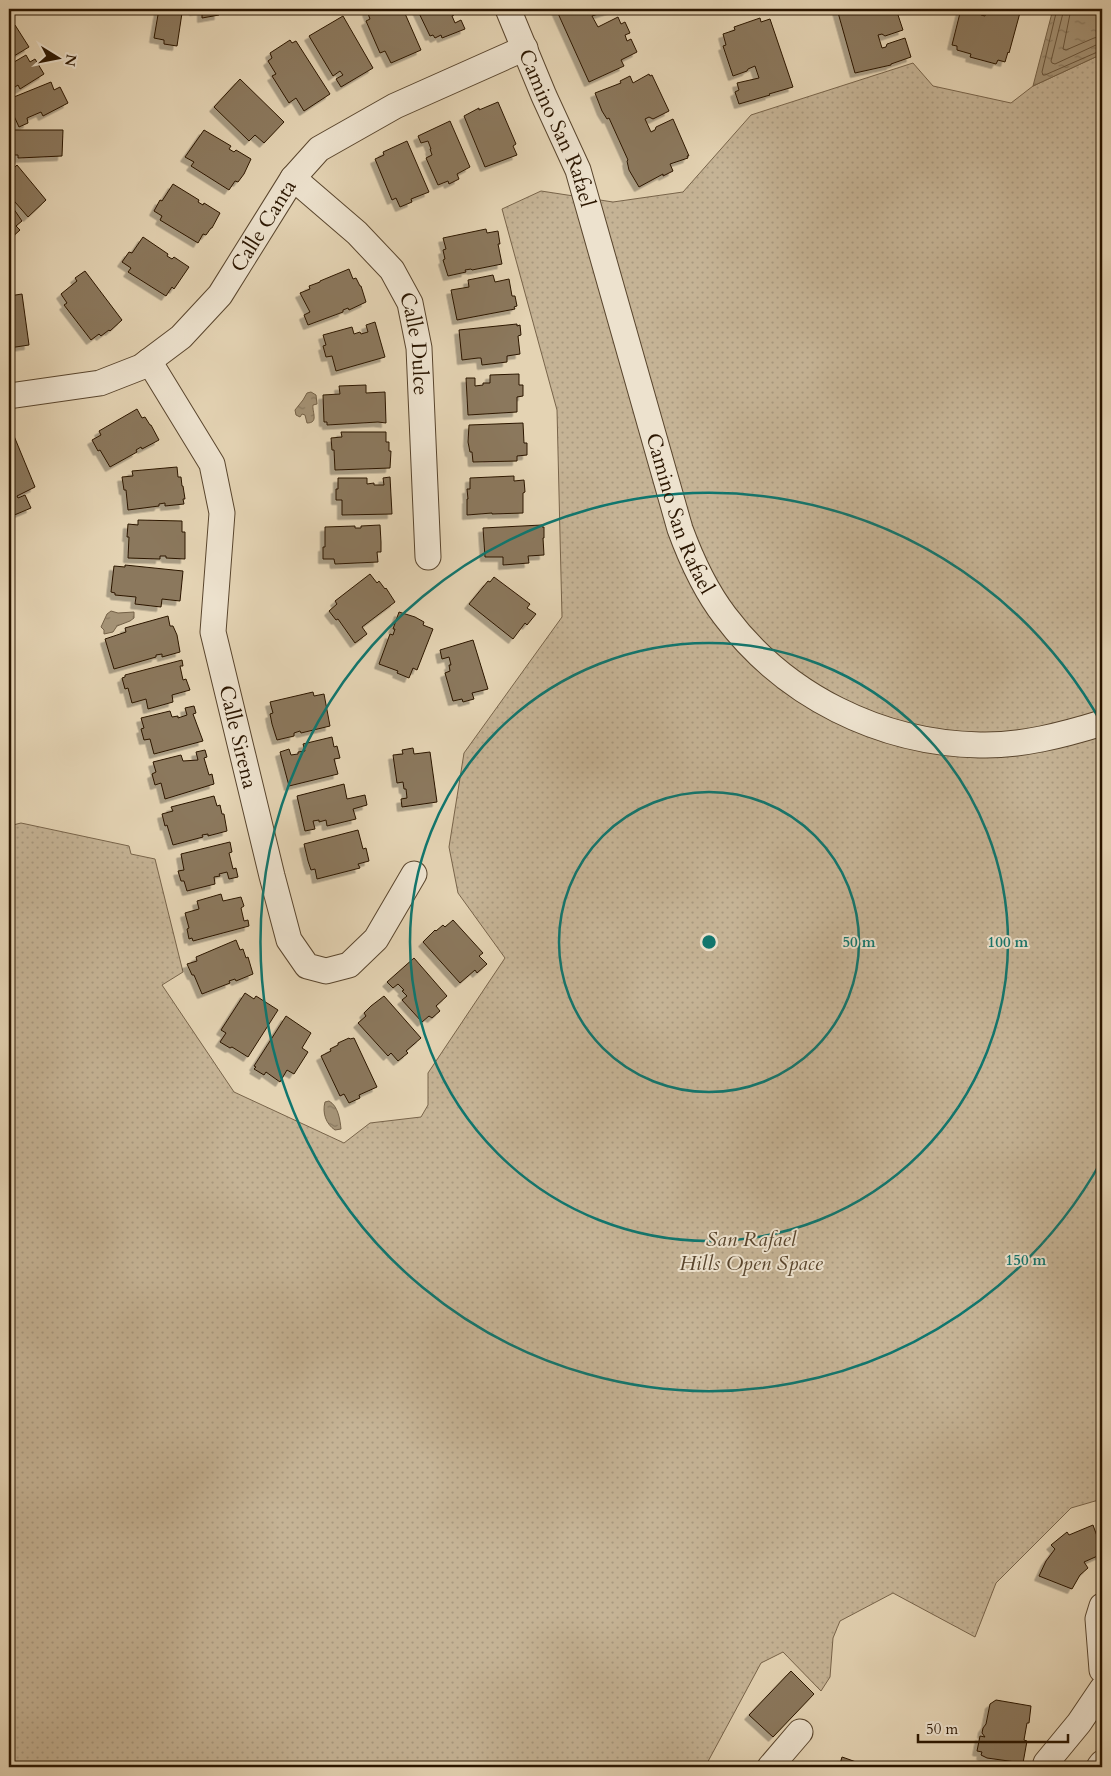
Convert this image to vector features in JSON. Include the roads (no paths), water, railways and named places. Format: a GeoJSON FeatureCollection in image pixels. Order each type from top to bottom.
{"type":"FeatureCollection","features":[{"type":"Feature","properties":{"kind":"street","name":"Camino San Rafael"},"geometry":{"type":"LineString","coordinates":[[508,9],[544,96],[578,170],[680,529],[689,553],[705,584],[725,616],[776,671],[804,692],[864,723],[904,735],[927,741],[981,745],[1022,742],[1073,732],[1102,723]]}},
{"type":"Feature","properties":{"kind":"street","name":"Calle Canta"},"geometry":{"type":"LineString","coordinates":[[9,396],[100,383],[142,367],[181,337],[220,295],[293,178],[319,149],[395,106],[525,48]]}},
{"type":"Feature","properties":{"kind":"street","name":"Calle Dulce"},"geometry":{"type":"LineString","coordinates":[[293,178],[356,232],[392,270],[410,302],[419,348],[428,557]]}},
{"type":"Feature","properties":{"kind":"street","name":"Calle Sirena"},"geometry":{"type":"LineString","coordinates":[[149,361],[212,464],[222,513],[213,632],[289,940],[307,966],[326,971],[349,965],[376,939],[414,874]]}},
{"type":"Feature","properties":{"kind":"street"},"geometry":{"type":"LineString","coordinates":[[1102,1606],[1098,1619],[1102,1670]]}},
{"type":"Feature","properties":{"kind":"street"},"geometry":{"type":"LineString","coordinates":[[1045,1767],[1046,1763],[1079,1723],[1102,1689]]}},
{"type":"Feature","properties":{"kind":"street"},"geometry":{"type":"LineString","coordinates":[[770,1767],[800,1732]]}},
{"type":"Feature","properties":{"kind":"street"},"geometry":{"type":"LineString","coordinates":[[1099,1767],[1102,1763]]}},
{"type":"Feature","properties":{"kind":"water"},"geometry":{"type":"Polygon","coordinates":[[[1053,9],[1092,9],[1102,11],[1102,54],[1033,86],[1053,9]]]}},
{"type":"Feature","properties":{"kind":"water"},"geometry":{"type":"Polygon","coordinates":[[[311,392],[316,395],[317,404],[313,405],[313,421],[307,423],[305,415],[302,414],[300,417],[296,415],[295,410],[307,393],[311,392]]]}},
{"type":"Feature","properties":{"kind":"water"},"geometry":{"type":"Polygon","coordinates":[[[111,611],[118,613],[134,612],[134,618],[117,626],[113,632],[104,634],[104,630],[101,627],[107,614],[111,611]]]}},
{"type":"Feature","properties":{"kind":"water"},"geometry":{"type":"Polygon","coordinates":[[[329,1101],[336,1109],[341,1129],[335,1130],[329,1125],[326,1118],[325,1102],[329,1101]]]}},
{"type":"Feature","properties":{"kind":"park label","name":"San Rafael Hills Open Space"},"geometry":{"type":"Point","coordinates":[751,1251]}}]}
